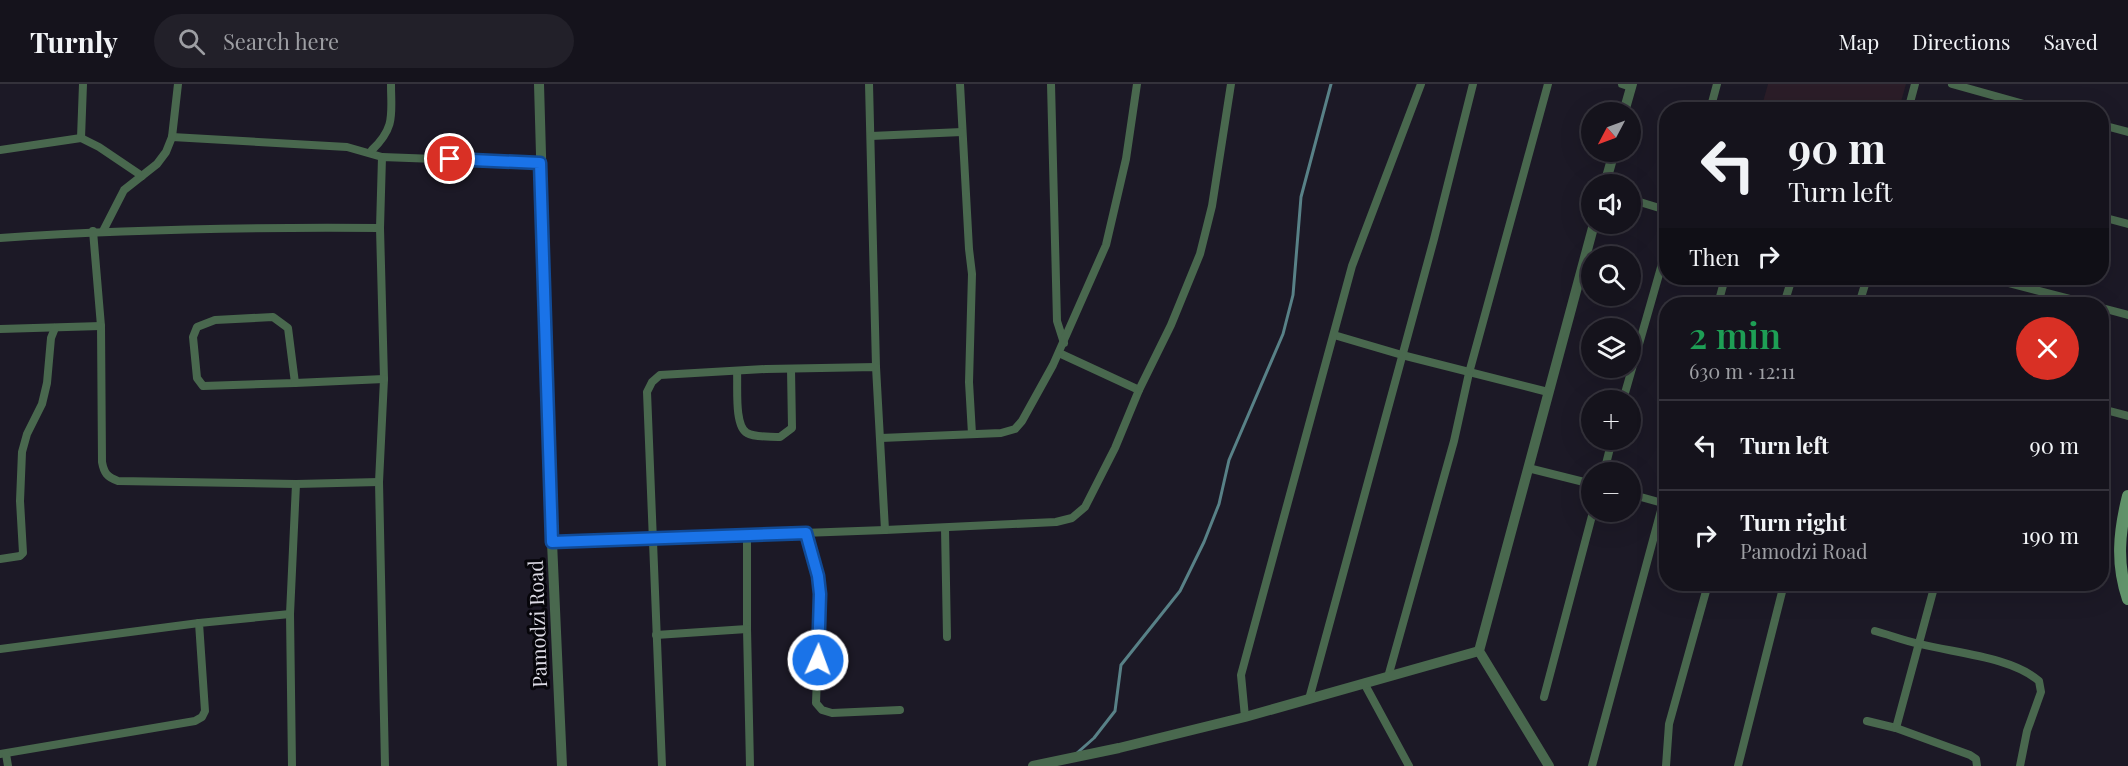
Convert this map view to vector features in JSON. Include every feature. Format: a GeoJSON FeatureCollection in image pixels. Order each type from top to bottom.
{"type":"FeatureCollection","features":[{"type":"Feature","properties":{"kind":"main road"},"geometry":{"type":"LineString","coordinates":[[2128,498],[2120,534],[2119,559],[2122,581],[2128,599]]}},
{"type":"Feature","properties":{"kind":"street"},"geometry":{"type":"LineString","coordinates":[[81,138],[83,84]]}},
{"type":"Feature","properties":{"kind":"street"},"geometry":{"type":"LineString","coordinates":[[103,231],[124,190],[157,164],[166,152],[172,137],[178,84]]}},
{"type":"Feature","properties":{"kind":"street"},"geometry":{"type":"LineString","coordinates":[[372,150],[382,140],[391,125],[392,84]]}},
{"type":"Feature","properties":{"kind":"street","name":"Pamodzi Road"},"geometry":{"type":"LineString","coordinates":[[539,84],[552,542],[562,766]]}},
{"type":"Feature","properties":{"kind":"street"},"geometry":{"type":"LineString","coordinates":[[869,84],[876,367],[885,531]]}},
{"type":"Feature","properties":{"kind":"street"},"geometry":{"type":"LineString","coordinates":[[960,84],[972,274],[969,382],[972,434]]}},
{"type":"Feature","properties":{"kind":"street"},"geometry":{"type":"LineString","coordinates":[[1051,84],[1057,321],[1064,343]]}},
{"type":"Feature","properties":{"kind":"street"},"geometry":{"type":"LineString","coordinates":[[881,438],[1001,433],[1015,429],[1022,421],[1064,343],[1106,245],[1126,159],[1137,84]]}},
{"type":"Feature","properties":{"kind":"street"},"geometry":{"type":"LineString","coordinates":[[552,542],[885,531],[1056,522],[1072,518],[1085,507],[1115,448],[1139,390],[1171,325],[1200,254],[1212,206],[1231,84]]}},
{"type":"Feature","properties":{"kind":"street"},"geometry":{"type":"LineString","coordinates":[[1245,717],[1241,675],[1352,266],[1421,84]]}},
{"type":"Feature","properties":{"kind":"street"},"geometry":{"type":"LineString","coordinates":[[1309,699],[1473,84]]}},
{"type":"Feature","properties":{"kind":"street"},"geometry":{"type":"LineString","coordinates":[[1388,677],[1454,441],[1470,373],[1548,84]]}},
{"type":"Feature","properties":{"kind":"street"},"geometry":{"type":"LineString","coordinates":[[1712,102],[1717,84]]}},
{"type":"Feature","properties":{"kind":"street"},"geometry":{"type":"LineString","coordinates":[[1910,102],[1915,84]]}},
{"type":"Feature","properties":{"kind":"street"},"geometry":{"type":"LineString","coordinates":[[1952,84],[2016,102]]}},
{"type":"Feature","properties":{"kind":"street"},"geometry":{"type":"LineString","coordinates":[[1625,102],[1628,85]]}},
{"type":"Feature","properties":{"kind":"street"},"geometry":{"type":"LineString","coordinates":[[2109,127],[2128,132]]}},
{"type":"Feature","properties":{"kind":"street"},"geometry":{"type":"LineString","coordinates":[[871,136],[962,132]]}},
{"type":"Feature","properties":{"kind":"street"},"geometry":{"type":"LineString","coordinates":[[172,137],[347,147],[382,157],[540,163]]}},
{"type":"Feature","properties":{"kind":"street"},"geometry":{"type":"LineString","coordinates":[[0,150],[81,138],[99,147],[142,176]]}},
{"type":"Feature","properties":{"kind":"street"},"geometry":{"type":"LineString","coordinates":[[382,157],[380,228],[384,380],[379,482],[385,766]]}},
{"type":"Feature","properties":{"kind":"street"},"geometry":{"type":"LineString","coordinates":[[1641,202],[1659,208]]}},
{"type":"Feature","properties":{"kind":"street"},"geometry":{"type":"LineString","coordinates":[[2109,219],[2128,225]]}},
{"type":"Feature","properties":{"kind":"street"},"geometry":{"type":"LineString","coordinates":[[0,238],[93,231],[220,227],[380,228]]}},
{"type":"Feature","properties":{"kind":"street"},"geometry":{"type":"LineString","coordinates":[[93,231],[100,326],[102,462],[104,472],[110,478],[118,481],[296,484],[379,482]]}},
{"type":"Feature","properties":{"kind":"street"},"geometry":{"type":"LineString","coordinates":[[1549,766],[1479,651],[1591,234]]}},
{"type":"Feature","properties":{"kind":"street"},"geometry":{"type":"LineString","coordinates":[[1626,390],[1659,274]]}},
{"type":"Feature","properties":{"kind":"street"},"geometry":{"type":"LineString","coordinates":[[2016,285],[2063,297]]}},
{"type":"Feature","properties":{"kind":"street"},"geometry":{"type":"LineString","coordinates":[[2109,310],[2128,315]]}},
{"type":"Feature","properties":{"kind":"street"},"geometry":{"type":"LineString","coordinates":[[295,383],[288,328],[273,317],[214,320],[197,327],[193,337],[197,378],[203,386],[295,383],[384,380]]}},
{"type":"Feature","properties":{"kind":"street"},"geometry":{"type":"LineString","coordinates":[[0,329],[100,326]]}},
{"type":"Feature","properties":{"kind":"street"},"geometry":{"type":"LineString","coordinates":[[0,559],[20,556],[23,553],[20,501],[22,452],[27,434],[42,404],[49,367],[51,338],[55,328]]}},
{"type":"Feature","properties":{"kind":"street"},"geometry":{"type":"LineString","coordinates":[[1334,335],[1402,355],[1548,392]]}},
{"type":"Feature","properties":{"kind":"street"},"geometry":{"type":"LineString","coordinates":[[1059,353],[1139,390]]}},
{"type":"Feature","properties":{"kind":"street"},"geometry":{"type":"LineString","coordinates":[[662,766],[647,393],[652,382],[660,375],[876,367]]}},
{"type":"Feature","properties":{"kind":"street"},"geometry":{"type":"LineString","coordinates":[[737,372],[739,419],[742,429],[753,435],[780,437],[792,428],[791,369]]}},
{"type":"Feature","properties":{"kind":"street"},"geometry":{"type":"LineString","coordinates":[[2109,412],[2128,416]]}},
{"type":"Feature","properties":{"kind":"street"},"geometry":{"type":"LineString","coordinates":[[1528,468],[1581,481]]}},
{"type":"Feature","properties":{"kind":"street"},"geometry":{"type":"LineString","coordinates":[[292,766],[290,614],[296,484]]}},
{"type":"Feature","properties":{"kind":"street"},"geometry":{"type":"LineString","coordinates":[[1641,498],[1659,502]]}},
{"type":"Feature","properties":{"kind":"street"},"geometry":{"type":"LineString","coordinates":[[1544,697],[1590,522]]}},
{"type":"Feature","properties":{"kind":"street"},"geometry":{"type":"LineString","coordinates":[[1592,765],[1659,525]]}},
{"type":"Feature","properties":{"kind":"street"},"geometry":{"type":"LineString","coordinates":[[945,528],[947,637]]}},
{"type":"Feature","properties":{"kind":"street"},"geometry":{"type":"LineString","coordinates":[[806,533],[818,576],[820,594],[816,703],[822,710],[832,713],[900,710]]}},
{"type":"Feature","properties":{"kind":"street"},"geometry":{"type":"LineString","coordinates":[[747,535],[750,766]]}},
{"type":"Feature","properties":{"kind":"street"},"geometry":{"type":"LineString","coordinates":[[1666,766],[1669,724],[1706,591]]}},
{"type":"Feature","properties":{"kind":"street"},"geometry":{"type":"LineString","coordinates":[[1738,766],[1782,591]]}},
{"type":"Feature","properties":{"kind":"street"},"geometry":{"type":"LineString","coordinates":[[1896,729],[1933,591]]}},
{"type":"Feature","properties":{"kind":"street"},"geometry":{"type":"LineString","coordinates":[[0,650],[199,622],[290,614]]}},
{"type":"Feature","properties":{"kind":"street"},"geometry":{"type":"LineString","coordinates":[[8,766],[3,754],[195,721],[202,717],[205,711],[199,622]]}},
{"type":"Feature","properties":{"kind":"street"},"geometry":{"type":"LineString","coordinates":[[656,635],[747,629]]}},
{"type":"Feature","properties":{"kind":"street"},"geometry":{"type":"LineString","coordinates":[[1875,631],[1919,644],[1986,658],[2033,675],[2039,681],[2041,692],[2027,731],[2020,766]]}},
{"type":"Feature","properties":{"kind":"street"},"geometry":{"type":"LineString","coordinates":[[1033,766],[1094,754],[1245,717],[1479,651]]}},
{"type":"Feature","properties":{"kind":"street"},"geometry":{"type":"LineString","coordinates":[[1364,683],[1409,766]]}},
{"type":"Feature","properties":{"kind":"street"},"geometry":{"type":"LineString","coordinates":[[1867,721],[1970,755],[1976,759],[1977,766]]}},
{"type":"Feature","properties":{"kind":"shaded area"},"geometry":{"type":"Polygon","coordinates":[[[1768,84],[1906,84],[1901,102],[1763,102],[1768,84]]]}},
{"type":"Feature","properties":{"kind":"waterway"},"geometry":{"type":"LineString","coordinates":[[1077,753],[1094,738],[1115,711],[1121,665],[1180,591],[1204,542],[1219,504],[1229,460],[1283,334],[1293,295],[1301,197],[1331,84]]}},
{"type":"Feature","properties":{"kind":"route"},"geometry":{"type":"LineString","coordinates":[[450,159],[540,163],[552,542],[806,533],[818,576],[820,594],[818,660]]}}]}
